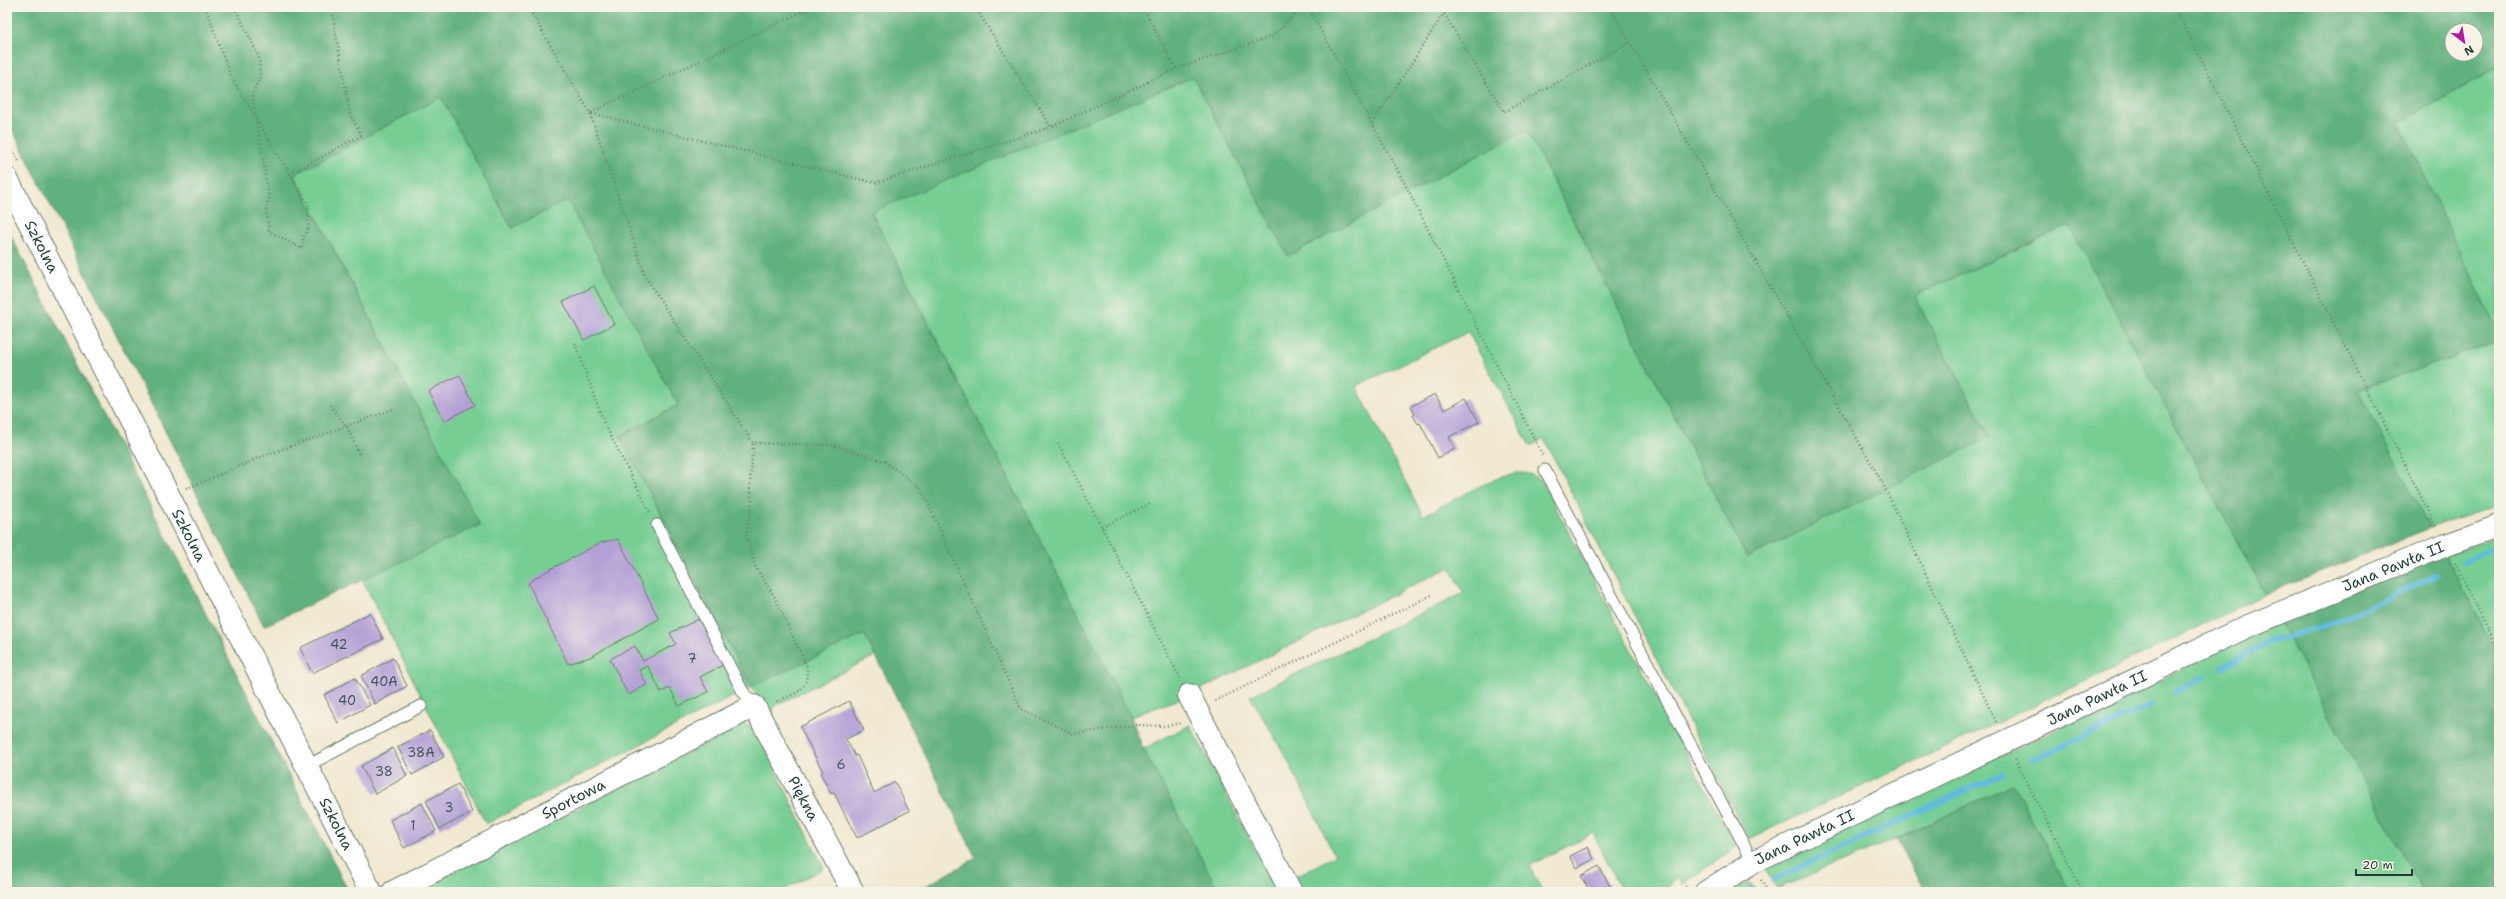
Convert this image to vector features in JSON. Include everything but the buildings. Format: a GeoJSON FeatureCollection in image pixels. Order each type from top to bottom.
{"type":"FeatureCollection","features":[{"type":"Feature","properties":{"kind":"street","name":"Szkolna"},"geometry":{"type":"LineString","coordinates":[[7,179],[372,892]]}},
{"type":"Feature","properties":{"kind":"street","name":"Jana Pawła II"},"geometry":{"type":"LineString","coordinates":[[1706,892],[1753,862],[2246,627],[2446,545],[2499,526]]}},
{"type":"Feature","properties":{"kind":"street","name":"Sportowa"},"geometry":{"type":"LineString","coordinates":[[393,892],[754,706]]}},
{"type":"Feature","properties":{"kind":"street","name":"Piękna"},"geometry":{"type":"LineString","coordinates":[[754,706],[853,892]]}},
{"type":"Feature","properties":{"kind":"street"},"geometry":{"type":"LineString","coordinates":[[1195,708],[1291,892]]}},
{"type":"Feature","properties":{"kind":"lane"},"geometry":{"type":"LineString","coordinates":[[1545,470],[1753,862]]}},
{"type":"Feature","properties":{"kind":"lane"},"geometry":{"type":"LineString","coordinates":[[657,525],[743,692],[754,706]]}},
{"type":"Feature","properties":{"kind":"lane"},"geometry":{"type":"LineString","coordinates":[[307,766],[422,706]]}},
{"type":"Feature","properties":{"kind":"path"},"geometry":{"type":"LineString","coordinates":[[205,7],[231,77],[256,118],[290,174],[309,206],[308,230],[303,238],[302,249],[269,231],[266,208],[270,198],[256,118],[252,94],[260,78],[259,57],[235,7]]}},
{"type":"Feature","properties":{"kind":"path"},"geometry":{"type":"LineString","coordinates":[[290,174],[362,137],[350,114],[331,7]]}},
{"type":"Feature","properties":{"kind":"path"},"geometry":{"type":"LineString","coordinates":[[528,7],[590,112],[646,278],[753,443],[750,486],[752,502],[746,534],[755,566],[775,598],[804,655],[808,680],[802,690],[764,708],[754,706]]}},
{"type":"Feature","properties":{"kind":"path"},"geometry":{"type":"LineString","coordinates":[[590,112],[812,7]]}},
{"type":"Feature","properties":{"kind":"path"},"geometry":{"type":"LineString","coordinates":[[976,7],[1051,127]]}},
{"type":"Feature","properties":{"kind":"path"},"geometry":{"type":"LineString","coordinates":[[1143,7],[1176,69]]}},
{"type":"Feature","properties":{"kind":"path"},"geometry":{"type":"LineString","coordinates":[[590,112],[875,184],[1051,127],[1176,69],[1273,36],[1302,7]]}},
{"type":"Feature","properties":{"kind":"path"},"geometry":{"type":"LineString","coordinates":[[1308,7],[1372,124],[1542,451],[1545,470]]}},
{"type":"Feature","properties":{"kind":"path"},"geometry":{"type":"LineString","coordinates":[[1440,7],[1504,112],[1629,43]]}},
{"type":"Feature","properties":{"kind":"path"},"geometry":{"type":"LineString","coordinates":[[1372,124],[1444,13],[1452,7]]}},
{"type":"Feature","properties":{"kind":"path"},"geometry":{"type":"LineString","coordinates":[[1610,7],[1629,43],[1883,484],[2006,742],[2083,892]]}},
{"type":"Feature","properties":{"kind":"path"},"geometry":{"type":"LineString","coordinates":[[2175,7],[2499,651]]}},
{"type":"Feature","properties":{"kind":"path"},"geometry":{"type":"LineString","coordinates":[[575,343],[604,423],[657,525]]}},
{"type":"Feature","properties":{"kind":"path"},"geometry":{"type":"LineString","coordinates":[[330,405],[347,427],[360,456]]}},
{"type":"Feature","properties":{"kind":"path"},"geometry":{"type":"LineString","coordinates":[[185,488],[194,486],[258,458],[394,409]]}},
{"type":"Feature","properties":{"kind":"path"},"geometry":{"type":"LineString","coordinates":[[753,443],[834,445],[884,461],[922,488],[1021,709],[1073,734],[1136,725],[1165,726],[1195,708],[1432,595]]}},
{"type":"Feature","properties":{"kind":"path"},"geometry":{"type":"LineString","coordinates":[[1058,443],[1195,708]]}},
{"type":"Feature","properties":{"kind":"path"},"geometry":{"type":"LineString","coordinates":[[1102,527],[1152,503]]}},
{"type":"Feature","properties":{"kind":"green space"},"geometry":{"type":"Polygon","coordinates":[[[7,7],[2499,7],[2499,67],[2399,123],[2499,334],[2499,341],[2358,390],[2430,528],[2265,594],[2069,225],[1914,296],[1990,437],[1747,558],[1527,130],[1288,256],[1193,77],[871,212],[1131,717],[1143,749],[1219,892],[915,892],[976,858],[865,634],[751,687],[620,436],[678,405],[567,200],[512,228],[441,97],[294,175],[480,525],[264,626],[7,119],[7,7]]]}},
{"type":"Feature","properties":{"kind":"green space"},"geometry":{"type":"Polygon","coordinates":[[[2499,67],[2499,334],[2399,123],[2499,67]]]}},
{"type":"Feature","properties":{"kind":"green space"},"geometry":{"type":"Polygon","coordinates":[[[1193,77],[1288,256],[1526,129],[1747,558],[1990,436],[1914,296],[2070,225],[2265,594],[2110,670],[1749,839],[1544,439],[1530,446],[1468,332],[1356,386],[1423,516],[1500,477],[1521,473],[1534,476],[1541,480],[1736,847],[1683,884],[1678,878],[1667,888],[1669,892],[1623,892],[1593,833],[1529,866],[1543,892],[1302,892],[1294,877],[1335,856],[1286,757],[1250,696],[1464,593],[1450,567],[1189,695],[1131,717],[871,211],[1193,77]]]}},
{"type":"Feature","properties":{"kind":"green space"},"geometry":{"type":"Polygon","coordinates":[[[441,97],[512,228],[567,199],[678,405],[620,436],[751,687],[486,824],[362,579],[479,524],[294,174],[441,97]]]}},
{"type":"Feature","properties":{"kind":"green space"},"geometry":{"type":"Polygon","coordinates":[[[7,228],[349,892],[7,892],[7,228]]]}},
{"type":"Feature","properties":{"kind":"green space"},"geometry":{"type":"Polygon","coordinates":[[[2499,341],[2499,505],[2430,528],[2358,390],[2499,341]]]}},
{"type":"Feature","properties":{"kind":"green space"},"geometry":{"type":"Polygon","coordinates":[[[2499,535],[2499,657],[2445,555],[2499,535]]]}},
{"type":"Feature","properties":{"kind":"green space"},"geometry":{"type":"Polygon","coordinates":[[[2445,555],[2499,657],[2499,892],[2423,892],[2279,620],[2445,555]]]}},
{"type":"Feature","properties":{"kind":"green space"},"geometry":{"type":"Polygon","coordinates":[[[2279,620],[2423,892],[2070,892],[2013,784],[1897,839],[1777,889],[1764,866],[2125,698],[2279,620]]]}},
{"type":"Feature","properties":{"kind":"green space"},"geometry":{"type":"Polygon","coordinates":[[[864,634],[875,656],[774,706],[773,720],[751,687],[864,634]]]}},
{"type":"Feature","properties":{"kind":"green space"},"geometry":{"type":"Polygon","coordinates":[[[744,724],[755,728],[824,868],[780,892],[414,892],[744,724]]]}},
{"type":"Feature","properties":{"kind":"green space"},"geometry":{"type":"Polygon","coordinates":[[[1190,725],[1277,892],[1219,892],[1143,749],[1190,725]]]}},
{"type":"Feature","properties":{"kind":"green space"},"geometry":{"type":"Polygon","coordinates":[[[2013,784],[2070,892],[1925,892],[1897,839],[2013,784]]]}},
{"type":"Feature","properties":{"kind":"green space"},"geometry":{"type":"Polygon","coordinates":[[[1748,883],[1761,892],[1729,892],[1731,890],[1748,883]]]}},
{"type":"Feature","properties":{"kind":"waterway"},"geometry":{"type":"LineString","coordinates":[[2464,561],[2499,546]]}},
{"type":"Feature","properties":{"kind":"waterway"},"geometry":{"type":"LineString","coordinates":[[2222,668],[2268,642],[2318,628],[2360,612],[2437,574]]}},
{"type":"Feature","properties":{"kind":"waterway"},"geometry":{"type":"LineString","coordinates":[[2175,692],[2206,676]]}},
{"type":"Feature","properties":{"kind":"waterway"},"geometry":{"type":"LineString","coordinates":[[2032,760],[2153,704]]}},
{"type":"Feature","properties":{"kind":"waterway"},"geometry":{"type":"LineString","coordinates":[[1773,880],[2003,773]]}},
{"type":"Feature","properties":{"kind":"waterway"},"geometry":{"type":"LineString","coordinates":[[1749,892],[1752,889]]}}]}
